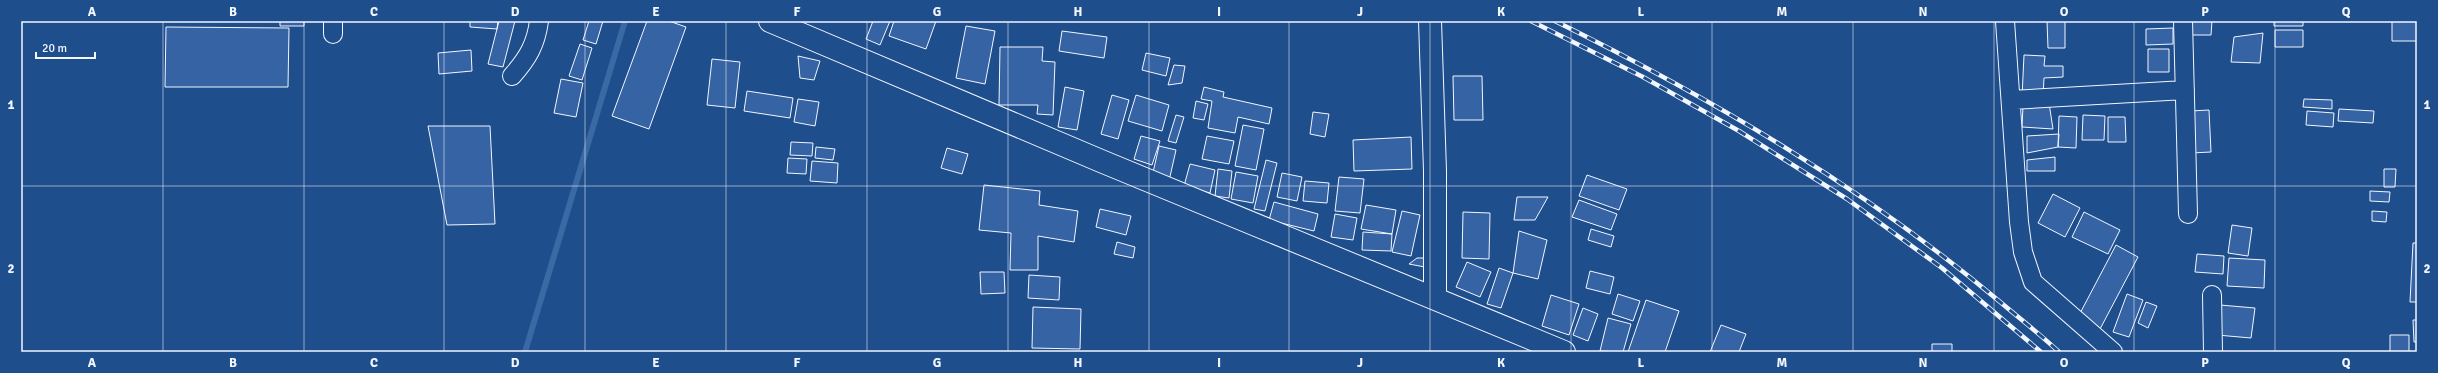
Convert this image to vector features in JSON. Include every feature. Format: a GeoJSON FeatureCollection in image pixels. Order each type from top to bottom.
{"type":"FeatureCollection","features":[{"type":"Feature","properties":{"kind":"main road"},"geometry":{"type":"LineString","coordinates":[[770,21],[1100,161],[1435,297],[1564,352]]}},
{"type":"Feature","properties":{"kind":"main road"},"geometry":{"type":"LineString","coordinates":[[1430,21],[1435,171],[1435,297]]}},
{"type":"Feature","properties":{"kind":"street"},"geometry":{"type":"LineString","coordinates":[[512,76],[526,60],[534,47],[539,21]]}},
{"type":"Feature","properties":{"kind":"street"},"geometry":{"type":"LineString","coordinates":[[2004,21],[2019,222],[2023,252],[2032,282],[2112,352]]}},
{"type":"Feature","properties":{"kind":"street"},"geometry":{"type":"LineString","coordinates":[[2183,21],[2188,214]]}},
{"type":"Feature","properties":{"kind":"street"},"geometry":{"type":"LineString","coordinates":[[2011,100],[2185,90]]}},
{"type":"Feature","properties":{"kind":"street"},"geometry":{"type":"LineString","coordinates":[[2212,296],[2213,352]]}},
{"type":"Feature","properties":{"kind":"building"},"geometry":{"type":"Polygon","coordinates":[[[280,21],[304,21],[304,26],[280,26],[280,21]]]}},
{"type":"Feature","properties":{"kind":"building"},"geometry":{"type":"Polygon","coordinates":[[[470,21],[498,21],[497,29],[470,27],[470,21]]]}},
{"type":"Feature","properties":{"kind":"building"},"geometry":{"type":"Polygon","coordinates":[[[499,21],[515,21],[503,67],[488,64],[499,21]]]}},
{"type":"Feature","properties":{"kind":"building"},"geometry":{"type":"Polygon","coordinates":[[[589,21],[603,21],[596,44],[583,40],[589,21]]]}},
{"type":"Feature","properties":{"kind":"building"},"geometry":{"type":"Polygon","coordinates":[[[647,21],[669,21],[686,27],[649,129],[612,116],[647,21]]]}},
{"type":"Feature","properties":{"kind":"building"},"geometry":{"type":"Polygon","coordinates":[[[873,21],[890,21],[880,45],[866,39],[873,21]]]}},
{"type":"Feature","properties":{"kind":"building"},"geometry":{"type":"Polygon","coordinates":[[[894,21],[936,21],[926,49],[889,36],[894,21]]]}},
{"type":"Feature","properties":{"kind":"building"},"geometry":{"type":"Polygon","coordinates":[[[2047,21],[2065,21],[2065,48],[2048,48],[2047,21]]]}},
{"type":"Feature","properties":{"kind":"building"},"geometry":{"type":"Polygon","coordinates":[[[2188,21],[2212,21],[2211,35],[2188,35],[2188,21]]]}},
{"type":"Feature","properties":{"kind":"building"},"geometry":{"type":"Polygon","coordinates":[[[2274,21],[2303,21],[2303,26],[2274,26],[2274,21]]]}},
{"type":"Feature","properties":{"kind":"building"},"geometry":{"type":"Polygon","coordinates":[[[2392,21],[2417,21],[2417,41],[2392,41],[2392,21]]]}},
{"type":"Feature","properties":{"kind":"building"},"geometry":{"type":"Polygon","coordinates":[[[966,26],[995,31],[985,84],[956,78],[966,26]]]}},
{"type":"Feature","properties":{"kind":"building"},"geometry":{"type":"Polygon","coordinates":[[[166,27],[289,28],[288,87],[165,87],[166,27]]]}},
{"type":"Feature","properties":{"kind":"building"},"geometry":{"type":"Polygon","coordinates":[[[2173,28],[2173,44],[2146,45],[2146,29],[2173,28]]]}},
{"type":"Feature","properties":{"kind":"building"},"geometry":{"type":"Polygon","coordinates":[[[2275,30],[2303,30],[2303,47],[2275,47],[2275,30]]]}},
{"type":"Feature","properties":{"kind":"building"},"geometry":{"type":"Polygon","coordinates":[[[1062,31],[1107,37],[1104,58],[1059,51],[1062,31]]]}},
{"type":"Feature","properties":{"kind":"building"},"geometry":{"type":"Polygon","coordinates":[[[2263,33],[2260,63],[2231,62],[2234,37],[2263,33]]]}},
{"type":"Feature","properties":{"kind":"building"},"geometry":{"type":"Polygon","coordinates":[[[580,44],[592,48],[582,80],[569,76],[580,44]]]}},
{"type":"Feature","properties":{"kind":"building"},"geometry":{"type":"Polygon","coordinates":[[[1000,47],[1043,47],[1042,61],[1055,62],[1053,115],[1037,114],[1038,105],[999,105],[1000,47]]]}},
{"type":"Feature","properties":{"kind":"building"},"geometry":{"type":"Polygon","coordinates":[[[2148,49],[2169,49],[2169,72],[2148,72],[2148,49]]]}},
{"type":"Feature","properties":{"kind":"building"},"geometry":{"type":"Polygon","coordinates":[[[471,50],[472,71],[439,74],[438,53],[471,50]]]}},
{"type":"Feature","properties":{"kind":"building"},"geometry":{"type":"Polygon","coordinates":[[[1146,53],[1170,58],[1166,76],[1142,70],[1146,53]]]}},
{"type":"Feature","properties":{"kind":"building"},"geometry":{"type":"Polygon","coordinates":[[[2024,55],[2045,56],[2044,66],[2063,66],[2063,77],[2044,78],[2043,97],[2022,97],[2024,55]]]}},
{"type":"Feature","properties":{"kind":"building"},"geometry":{"type":"Polygon","coordinates":[[[798,56],[820,61],[814,80],[800,78],[798,56]]]}},
{"type":"Feature","properties":{"kind":"building"},"geometry":{"type":"Polygon","coordinates":[[[712,59],[740,62],[735,108],[707,105],[712,59]]]}},
{"type":"Feature","properties":{"kind":"building"},"geometry":{"type":"Polygon","coordinates":[[[1174,65],[1185,66],[1182,83],[1168,85],[1174,65]]]}},
{"type":"Feature","properties":{"kind":"building"},"geometry":{"type":"Polygon","coordinates":[[[1453,76],[1482,76],[1483,120],[1454,120],[1453,76]]]}},
{"type":"Feature","properties":{"kind":"building"},"geometry":{"type":"Polygon","coordinates":[[[561,79],[583,83],[576,117],[554,113],[561,79]]]}},
{"type":"Feature","properties":{"kind":"building"},"geometry":{"type":"Polygon","coordinates":[[[1065,87],[1084,91],[1077,130],[1058,127],[1065,87]]]}},
{"type":"Feature","properties":{"kind":"building"},"geometry":{"type":"Polygon","coordinates":[[[1204,87],[1224,92],[1223,97],[1272,108],[1269,124],[1238,117],[1235,133],[1208,128],[1212,101],[1201,99],[1204,87]]]}},
{"type":"Feature","properties":{"kind":"building"},"geometry":{"type":"Polygon","coordinates":[[[747,91],[793,98],[790,118],[744,111],[747,91]]]}},
{"type":"Feature","properties":{"kind":"building"},"geometry":{"type":"Polygon","coordinates":[[[1112,95],[1129,100],[1118,139],[1101,134],[1112,95]]]}},
{"type":"Feature","properties":{"kind":"building"},"geometry":{"type":"Polygon","coordinates":[[[1136,95],[1169,105],[1162,131],[1128,121],[1136,95]]]}},
{"type":"Feature","properties":{"kind":"building"},"geometry":{"type":"Polygon","coordinates":[[[798,99],[819,102],[815,126],[794,122],[798,99]]]}},
{"type":"Feature","properties":{"kind":"building"},"geometry":{"type":"Polygon","coordinates":[[[2304,99],[2332,100],[2332,109],[2303,107],[2304,99]]]}},
{"type":"Feature","properties":{"kind":"building"},"geometry":{"type":"Polygon","coordinates":[[[1196,101],[1208,104],[1204,120],[1193,118],[1196,101]]]}},
{"type":"Feature","properties":{"kind":"building"},"geometry":{"type":"Polygon","coordinates":[[[2049,103],[2053,129],[2022,127],[2023,106],[2049,103]]]}},
{"type":"Feature","properties":{"kind":"building"},"geometry":{"type":"Polygon","coordinates":[[[2339,109],[2374,111],[2373,123],[2338,121],[2339,109]]]}},
{"type":"Feature","properties":{"kind":"building"},"geometry":{"type":"Polygon","coordinates":[[[2209,110],[2211,152],[2191,153],[2190,111],[2209,110]]]}},
{"type":"Feature","properties":{"kind":"building"},"geometry":{"type":"Polygon","coordinates":[[[2307,111],[2334,113],[2333,127],[2306,125],[2307,111]]]}},
{"type":"Feature","properties":{"kind":"building"},"geometry":{"type":"Polygon","coordinates":[[[1313,112],[1329,114],[1325,137],[1310,134],[1313,112]]]}},
{"type":"Feature","properties":{"kind":"building"},"geometry":{"type":"Polygon","coordinates":[[[1176,115],[1184,117],[1176,143],[1168,141],[1176,115]]]}},
{"type":"Feature","properties":{"kind":"building"},"geometry":{"type":"Polygon","coordinates":[[[2083,115],[2105,116],[2104,140],[2082,140],[2083,115]]]}},
{"type":"Feature","properties":{"kind":"building"},"geometry":{"type":"Polygon","coordinates":[[[2059,116],[2077,117],[2076,148],[2058,147],[2059,116]]]}},
{"type":"Feature","properties":{"kind":"building"},"geometry":{"type":"Polygon","coordinates":[[[2108,117],[2125,117],[2126,142],[2108,142],[2108,117]]]}},
{"type":"Feature","properties":{"kind":"building"},"geometry":{"type":"Polygon","coordinates":[[[1243,125],[1264,129],[1256,170],[1235,166],[1243,125]]]}},
{"type":"Feature","properties":{"kind":"building"},"geometry":{"type":"Polygon","coordinates":[[[428,126],[490,126],[495,224],[447,225],[428,126]]]}},
{"type":"Feature","properties":{"kind":"building"},"geometry":{"type":"Polygon","coordinates":[[[2059,134],[2058,147],[2027,153],[2027,136],[2059,134]]]}},
{"type":"Feature","properties":{"kind":"building"},"geometry":{"type":"Polygon","coordinates":[[[1141,136],[1160,141],[1152,165],[1134,159],[1141,136]]]}},
{"type":"Feature","properties":{"kind":"building"},"geometry":{"type":"Polygon","coordinates":[[[1207,136],[1234,141],[1229,164],[1202,159],[1207,136]]]}},
{"type":"Feature","properties":{"kind":"building"},"geometry":{"type":"Polygon","coordinates":[[[1411,137],[1412,169],[1354,171],[1353,140],[1411,137]]]}},
{"type":"Feature","properties":{"kind":"building"},"geometry":{"type":"Polygon","coordinates":[[[791,142],[813,143],[812,156],[790,155],[791,142]]]}},
{"type":"Feature","properties":{"kind":"building"},"geometry":{"type":"Polygon","coordinates":[[[1159,146],[1176,150],[1169,181],[1152,177],[1159,146]]]}},
{"type":"Feature","properties":{"kind":"building"},"geometry":{"type":"Polygon","coordinates":[[[816,147],[835,149],[833,160],[815,158],[816,147]]]}},
{"type":"Feature","properties":{"kind":"building"},"geometry":{"type":"Polygon","coordinates":[[[947,148],[968,154],[962,174],[941,168],[947,148]]]}},
{"type":"Feature","properties":{"kind":"building"},"geometry":{"type":"Polygon","coordinates":[[[2055,157],[2055,171],[2027,171],[2027,160],[2055,157]]]}},
{"type":"Feature","properties":{"kind":"building"},"geometry":{"type":"Polygon","coordinates":[[[788,158],[807,159],[806,174],[787,173],[788,158]]]}},
{"type":"Feature","properties":{"kind":"building"},"geometry":{"type":"Polygon","coordinates":[[[1266,160],[1277,163],[1265,211],[1254,209],[1266,160]]]}},
{"type":"Feature","properties":{"kind":"building"},"geometry":{"type":"Polygon","coordinates":[[[812,161],[838,163],[837,183],[810,181],[812,161]]]}},
{"type":"Feature","properties":{"kind":"building"},"geometry":{"type":"Polygon","coordinates":[[[1190,164],[1215,170],[1210,193],[1184,186],[1190,164]]]}},
{"type":"Feature","properties":{"kind":"building"},"geometry":{"type":"Polygon","coordinates":[[[1218,169],[1232,171],[1229,198],[1215,196],[1218,169]]]}},
{"type":"Feature","properties":{"kind":"building"},"geometry":{"type":"Polygon","coordinates":[[[2384,169],[2396,169],[2395,187],[2384,187],[2384,169]]]}},
{"type":"Feature","properties":{"kind":"building"},"geometry":{"type":"Polygon","coordinates":[[[1236,172],[1258,176],[1253,203],[1231,199],[1236,172]]]}},
{"type":"Feature","properties":{"kind":"building"},"geometry":{"type":"Polygon","coordinates":[[[1282,173],[1302,177],[1297,201],[1277,197],[1282,173]]]}},
{"type":"Feature","properties":{"kind":"building"},"geometry":{"type":"Polygon","coordinates":[[[1587,175],[1627,189],[1619,210],[1579,196],[1587,175]]]}},
{"type":"Feature","properties":{"kind":"building"},"geometry":{"type":"Polygon","coordinates":[[[1339,177],[1364,179],[1360,213],[1335,211],[1339,177]]]}},
{"type":"Feature","properties":{"kind":"building"},"geometry":{"type":"Polygon","coordinates":[[[1305,181],[1329,183],[1327,203],[1303,201],[1305,181]]]}},
{"type":"Feature","properties":{"kind":"building"},"geometry":{"type":"Polygon","coordinates":[[[984,185],[1040,191],[1039,205],[1078,211],[1074,242],[1038,236],[1038,270],[1010,270],[1011,233],[979,230],[984,185]]]}},
{"type":"Feature","properties":{"kind":"building"},"geometry":{"type":"Polygon","coordinates":[[[2370,191],[2390,192],[2389,202],[2370,201],[2370,191]]]}},
{"type":"Feature","properties":{"kind":"building"},"geometry":{"type":"Polygon","coordinates":[[[2053,194],[2080,208],[2065,237],[2038,223],[2053,194]]]}},
{"type":"Feature","properties":{"kind":"building"},"geometry":{"type":"Polygon","coordinates":[[[1517,197],[1548,197],[1535,220],[1514,220],[1517,197]]]}},
{"type":"Feature","properties":{"kind":"building"},"geometry":{"type":"Polygon","coordinates":[[[1579,200],[1617,214],[1611,230],[1572,217],[1579,200]]]}},
{"type":"Feature","properties":{"kind":"building"},"geometry":{"type":"Polygon","coordinates":[[[1274,202],[1318,214],[1314,231],[1269,220],[1274,202]]]}},
{"type":"Feature","properties":{"kind":"building"},"geometry":{"type":"Polygon","coordinates":[[[1366,205],[1396,210],[1392,234],[1361,229],[1366,205]]]}},
{"type":"Feature","properties":{"kind":"building"},"geometry":{"type":"Polygon","coordinates":[[[1100,209],[1131,216],[1126,235],[1096,227],[1100,209]]]}},
{"type":"Feature","properties":{"kind":"building"},"geometry":{"type":"Polygon","coordinates":[[[1402,211],[1420,215],[1411,256],[1392,252],[1402,211]]]}},
{"type":"Feature","properties":{"kind":"building"},"geometry":{"type":"Polygon","coordinates":[[[2372,211],[2387,212],[2386,222],[2372,221],[2372,211]]]}},
{"type":"Feature","properties":{"kind":"building"},"geometry":{"type":"Polygon","coordinates":[[[1463,212],[1490,213],[1489,259],[1462,258],[1463,212]]]}},
{"type":"Feature","properties":{"kind":"building"},"geometry":{"type":"Polygon","coordinates":[[[2084,212],[2120,230],[2108,254],[2072,237],[2084,212]]]}},
{"type":"Feature","properties":{"kind":"building"},"geometry":{"type":"Polygon","coordinates":[[[1335,214],[1357,218],[1353,240],[1331,237],[1335,214]]]}},
{"type":"Feature","properties":{"kind":"building"},"geometry":{"type":"Polygon","coordinates":[[[2232,225],[2252,228],[2248,256],[2228,253],[2232,225]]]}},
{"type":"Feature","properties":{"kind":"building"},"geometry":{"type":"Polygon","coordinates":[[[1591,229],[1614,236],[1611,247],[1588,240],[1591,229]]]}},
{"type":"Feature","properties":{"kind":"building"},"geometry":{"type":"Polygon","coordinates":[[[1519,231],[1547,240],[1538,279],[1513,273],[1519,231]]]}},
{"type":"Feature","properties":{"kind":"building"},"geometry":{"type":"Polygon","coordinates":[[[1363,232],[1392,234],[1391,251],[1362,250],[1363,232]]]}},
{"type":"Feature","properties":{"kind":"building"},"geometry":{"type":"Polygon","coordinates":[[[1117,242],[1135,247],[1133,258],[1114,254],[1117,242]]]}},
{"type":"Feature","properties":{"kind":"building"},"geometry":{"type":"Polygon","coordinates":[[[2413,243],[2417,243],[2417,302],[2410,302],[2413,243]]]}},
{"type":"Feature","properties":{"kind":"building"},"geometry":{"type":"Polygon","coordinates":[[[2116,245],[2138,257],[2099,331],[2077,319],[2116,245]]]}},
{"type":"Feature","properties":{"kind":"building"},"geometry":{"type":"Polygon","coordinates":[[[2197,254],[2224,256],[2223,274],[2195,272],[2197,254]]]}},
{"type":"Feature","properties":{"kind":"building"},"geometry":{"type":"Polygon","coordinates":[[[1417,258],[1430,258],[1430,268],[1409,264],[1417,258]]]}},
{"type":"Feature","properties":{"kind":"building"},"geometry":{"type":"Polygon","coordinates":[[[2229,258],[2265,260],[2264,288],[2227,286],[2229,258]]]}},
{"type":"Feature","properties":{"kind":"building"},"geometry":{"type":"Polygon","coordinates":[[[1467,262],[1491,272],[1480,297],[1456,287],[1467,262]]]}},
{"type":"Feature","properties":{"kind":"building"},"geometry":{"type":"Polygon","coordinates":[[[1499,268],[1513,273],[1501,308],[1487,304],[1499,268]]]}},
{"type":"Feature","properties":{"kind":"building"},"geometry":{"type":"Polygon","coordinates":[[[1590,271],[1614,277],[1610,294],[1586,288],[1590,271]]]}},
{"type":"Feature","properties":{"kind":"building"},"geometry":{"type":"Polygon","coordinates":[[[980,272],[1004,272],[1005,293],[981,294],[980,272]]]}},
{"type":"Feature","properties":{"kind":"building"},"geometry":{"type":"Polygon","coordinates":[[[1029,275],[1060,277],[1059,300],[1028,298],[1029,275]]]}},
{"type":"Feature","properties":{"kind":"building"},"geometry":{"type":"Polygon","coordinates":[[[1618,294],[1640,301],[1633,321],[1612,314],[1618,294]]]}},
{"type":"Feature","properties":{"kind":"building"},"geometry":{"type":"Polygon","coordinates":[[[2127,294],[2143,300],[2129,337],[2113,332],[2127,294]]]}},
{"type":"Feature","properties":{"kind":"building"},"geometry":{"type":"Polygon","coordinates":[[[1551,295],[1579,304],[1569,335],[1542,326],[1551,295]]]}},
{"type":"Feature","properties":{"kind":"building"},"geometry":{"type":"Polygon","coordinates":[[[1646,300],[1679,311],[1665,352],[1628,352],[1646,300]]]}},
{"type":"Feature","properties":{"kind":"building"},"geometry":{"type":"Polygon","coordinates":[[[2146,302],[2157,306],[2148,328],[2138,323],[2146,302]]]}},
{"type":"Feature","properties":{"kind":"building"},"geometry":{"type":"Polygon","coordinates":[[[2220,305],[2255,308],[2251,338],[2217,335],[2220,305]]]}},
{"type":"Feature","properties":{"kind":"building"},"geometry":{"type":"Polygon","coordinates":[[[1033,307],[1081,309],[1080,349],[1032,348],[1033,307]]]}},
{"type":"Feature","properties":{"kind":"building"},"geometry":{"type":"Polygon","coordinates":[[[1583,308],[1598,314],[1588,341],[1573,335],[1583,308]]]}},
{"type":"Feature","properties":{"kind":"building"},"geometry":{"type":"Polygon","coordinates":[[[1608,318],[1631,324],[1623,352],[1600,351],[1608,318]]]}},
{"type":"Feature","properties":{"kind":"building"},"geometry":{"type":"Polygon","coordinates":[[[2413,320],[2417,320],[2417,342],[2414,342],[2413,320]]]}},
{"type":"Feature","properties":{"kind":"building"},"geometry":{"type":"Polygon","coordinates":[[[1721,325],[1746,334],[1739,352],[1710,352],[1721,325]]]}},
{"type":"Feature","properties":{"kind":"building"},"geometry":{"type":"Polygon","coordinates":[[[2390,335],[2409,335],[2409,352],[2390,352],[2390,335]]]}},
{"type":"Feature","properties":{"kind":"building"},"geometry":{"type":"Polygon","coordinates":[[[1932,344],[1952,344],[1952,352],[1932,352],[1932,344]]]}},
{"type":"Feature","properties":{"kind":"waterway"},"geometry":{"type":"LineString","coordinates":[[525,352],[625,21]]}},
{"type":"Feature","properties":{"kind":"railway"},"geometry":{"type":"LineString","coordinates":[[1531,21],[1643,77],[1739,131],[1847,199],[1942,268],[2041,352]]}},
{"type":"Feature","properties":{"kind":"railway"},"geometry":{"type":"LineString","coordinates":[[1555,21],[1614,51],[1729,114],[1841,183],[1948,260],[2059,352]]}}]}
